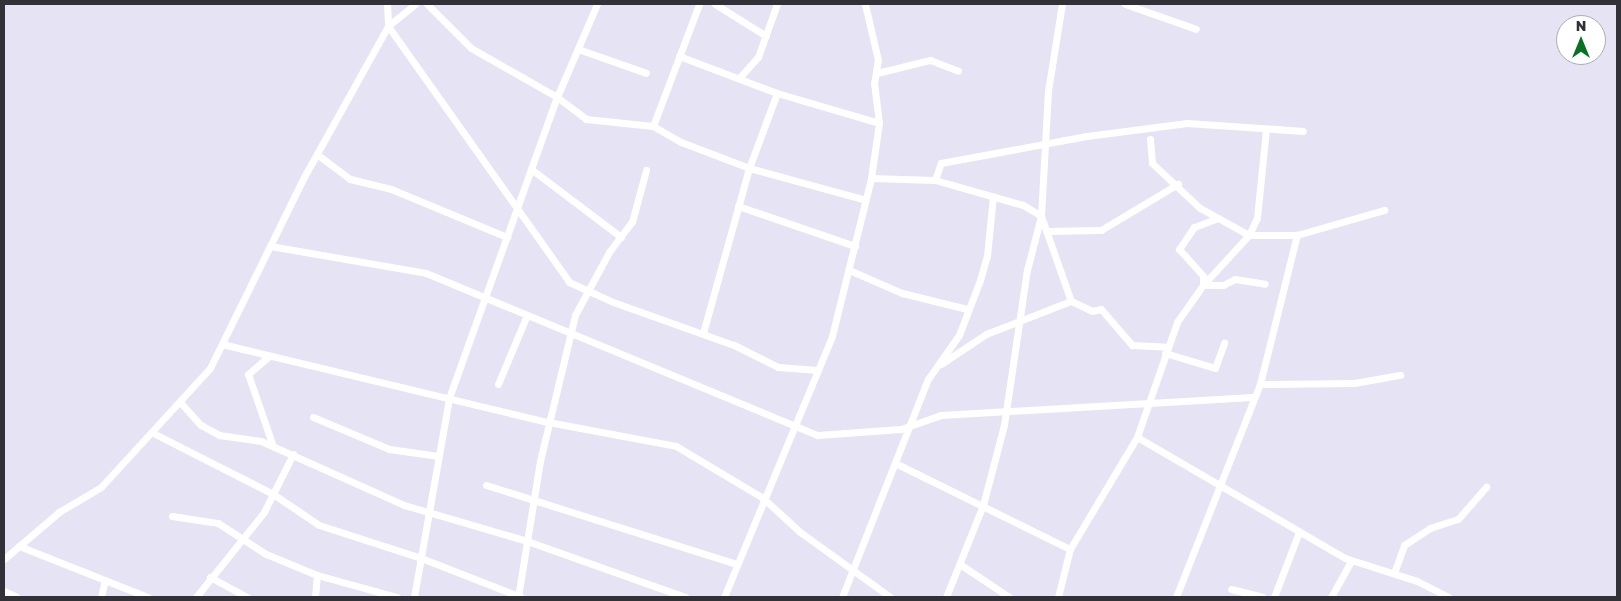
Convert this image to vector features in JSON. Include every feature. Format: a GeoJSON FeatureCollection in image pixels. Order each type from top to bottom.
{"type":"FeatureCollection","features":[{"type":"Feature","properties":{"kind":"street"},"geometry":{"type":"LineString","coordinates":[[387,4],[388,26],[516,211],[569,282],[586,292],[703,333],[778,367],[818,370]]}},
{"type":"Feature","properties":{"kind":"street"},"geometry":{"type":"LineString","coordinates":[[4,559],[59,512],[101,487],[153,433],[210,368],[270,246],[388,26],[415,4]]}},
{"type":"Feature","properties":{"kind":"street"},"geometry":{"type":"LineString","coordinates":[[427,4],[471,48],[557,97],[586,119],[654,126],[681,142],[749,168],[866,200]]}},
{"type":"Feature","properties":{"kind":"street"},"geometry":{"type":"LineString","coordinates":[[414,597],[448,398],[557,97],[597,4]]}},
{"type":"Feature","properties":{"kind":"street"},"geometry":{"type":"LineString","coordinates":[[654,126],[699,4]]}},
{"type":"Feature","properties":{"kind":"street"},"geometry":{"type":"LineString","coordinates":[[715,4],[766,36]]}},
{"type":"Feature","properties":{"kind":"street"},"geometry":{"type":"LineString","coordinates":[[740,76],[758,57],[777,4]]}},
{"type":"Feature","properties":{"kind":"street"},"geometry":{"type":"LineString","coordinates":[[724,597],[763,498],[832,336],[866,200],[879,123],[877,73],[865,4]]}},
{"type":"Feature","properties":{"kind":"street"},"geometry":{"type":"LineString","coordinates":[[946,597],[961,566],[983,505],[1007,411],[1019,321],[1041,216],[1045,144],[1062,4]]}},
{"type":"Feature","properties":{"kind":"street"},"geometry":{"type":"LineString","coordinates":[[1125,4],[1196,30]]}},
{"type":"Feature","properties":{"kind":"street"},"geometry":{"type":"LineString","coordinates":[[578,48],[646,72]]}},
{"type":"Feature","properties":{"kind":"street"},"geometry":{"type":"LineString","coordinates":[[679,56],[740,76],[777,93],[879,123]]}},
{"type":"Feature","properties":{"kind":"street"},"geometry":{"type":"LineString","coordinates":[[877,73],[930,60],[958,71]]}},
{"type":"Feature","properties":{"kind":"street"},"geometry":{"type":"LineString","coordinates":[[703,333],[749,168],[777,93]]}},
{"type":"Feature","properties":{"kind":"street"},"geometry":{"type":"LineString","coordinates":[[935,180],[941,163],[1045,144],[1187,123],[1303,131]]}},
{"type":"Feature","properties":{"kind":"street"},"geometry":{"type":"LineString","coordinates":[[1058,597],[1070,549],[1137,437],[1166,350],[1182,313],[1203,284],[1249,235],[1256,218],[1266,129]]}},
{"type":"Feature","properties":{"kind":"street"},"geometry":{"type":"LineString","coordinates":[[1150,139],[1152,163],[1218,218],[1249,235],[1297,235],[1384,210]]}},
{"type":"Feature","properties":{"kind":"street"},"geometry":{"type":"LineString","coordinates":[[318,155],[350,179],[391,190],[507,237]]}},
{"type":"Feature","properties":{"kind":"street"},"geometry":{"type":"LineString","coordinates":[[531,169],[621,237]]}},
{"type":"Feature","properties":{"kind":"street"},"geometry":{"type":"LineString","coordinates":[[153,433],[273,494],[319,526],[421,558],[519,597],[533,498],[548,422],[572,333],[586,292],[636,215],[646,170]]}},
{"type":"Feature","properties":{"kind":"street"},"geometry":{"type":"LineString","coordinates":[[871,178],[935,180],[993,196],[1041,216],[1071,301],[1092,311],[1101,308],[1132,344],[1166,350],[1215,368],[1224,343]]}},
{"type":"Feature","properties":{"kind":"street"},"geometry":{"type":"LineString","coordinates":[[1046,231],[1101,230],[1178,184]]}},
{"type":"Feature","properties":{"kind":"street"},"geometry":{"type":"LineString","coordinates":[[842,597],[856,572],[895,463],[928,379],[939,366],[959,335],[987,256],[993,196]]}},
{"type":"Feature","properties":{"kind":"street"},"geometry":{"type":"LineString","coordinates":[[738,206],[855,246]]}},
{"type":"Feature","properties":{"kind":"street"},"geometry":{"type":"LineString","coordinates":[[1203,284],[1203,276],[1179,249],[1194,227],[1218,218]]}},
{"type":"Feature","properties":{"kind":"street"},"geometry":{"type":"LineString","coordinates":[[1176,597],[1252,397],[1260,384],[1297,235]]}},
{"type":"Feature","properties":{"kind":"street"},"geometry":{"type":"LineString","coordinates":[[270,246],[426,273],[486,296],[527,315],[794,426],[836,436],[909,426],[941,415],[1150,401],[1252,397]]}},
{"type":"Feature","properties":{"kind":"street"},"geometry":{"type":"LineString","coordinates":[[849,270],[902,292],[967,309]]}},
{"type":"Feature","properties":{"kind":"street"},"geometry":{"type":"LineString","coordinates":[[1203,284],[1223,285],[1235,279],[1265,284]]}},
{"type":"Feature","properties":{"kind":"street"},"geometry":{"type":"LineString","coordinates":[[939,366],[986,334],[1071,301]]}},
{"type":"Feature","properties":{"kind":"street"},"geometry":{"type":"LineString","coordinates":[[498,384],[527,315]]}},
{"type":"Feature","properties":{"kind":"street"},"geometry":{"type":"LineString","coordinates":[[222,344],[548,422],[676,446],[763,498],[800,532],[890,597]]}},
{"type":"Feature","properties":{"kind":"street"},"geometry":{"type":"LineString","coordinates":[[269,356],[248,374],[274,446]]}},
{"type":"Feature","properties":{"kind":"street"},"geometry":{"type":"LineString","coordinates":[[1260,384],[1354,383],[1400,375]]}},
{"type":"Feature","properties":{"kind":"street"},"geometry":{"type":"LineString","coordinates":[[180,402],[201,425],[219,435],[274,446],[293,454],[342,481],[685,597]]}},
{"type":"Feature","properties":{"kind":"street"},"geometry":{"type":"LineString","coordinates":[[313,417],[389,448],[439,456]]}},
{"type":"Feature","properties":{"kind":"street"},"geometry":{"type":"LineString","coordinates":[[1137,437],[1351,561],[1394,573],[1448,597]]}},
{"type":"Feature","properties":{"kind":"street"},"geometry":{"type":"LineString","coordinates":[[196,597],[242,536],[259,520],[293,454]]}},
{"type":"Feature","properties":{"kind":"street"},"geometry":{"type":"LineString","coordinates":[[895,463],[1070,549]]}},
{"type":"Feature","properties":{"kind":"street"},"geometry":{"type":"LineString","coordinates":[[486,485],[533,498],[737,564]]}},
{"type":"Feature","properties":{"kind":"street"},"geometry":{"type":"LineString","coordinates":[[1394,573],[1404,545],[1430,528],[1458,519],[1486,487]]}},
{"type":"Feature","properties":{"kind":"street"},"geometry":{"type":"LineString","coordinates":[[172,516],[202,518],[242,536],[266,554],[317,575],[397,597]]}},
{"type":"Feature","properties":{"kind":"street"},"geometry":{"type":"LineString","coordinates":[[1274,597],[1299,532]]}},
{"type":"Feature","properties":{"kind":"street"},"geometry":{"type":"LineString","coordinates":[[19,546],[148,597]]}},
{"type":"Feature","properties":{"kind":"street"},"geometry":{"type":"LineString","coordinates":[[1332,597],[1351,561]]}},
{"type":"Feature","properties":{"kind":"street"},"geometry":{"type":"LineString","coordinates":[[961,566],[1009,597]]}},
{"type":"Feature","properties":{"kind":"street"},"geometry":{"type":"LineString","coordinates":[[315,597],[317,575]]}},
{"type":"Feature","properties":{"kind":"street"},"geometry":{"type":"LineString","coordinates":[[210,577],[247,597]]}},
{"type":"Feature","properties":{"kind":"street"},"geometry":{"type":"LineString","coordinates":[[101,597],[105,580]]}},
{"type":"Feature","properties":{"kind":"street"},"geometry":{"type":"LineString","coordinates":[[1231,589],[1262,597]]}},
{"type":"Feature","properties":{"kind":"street"},"geometry":{"type":"LineString","coordinates":[[4,591],[17,597]]}}]}
